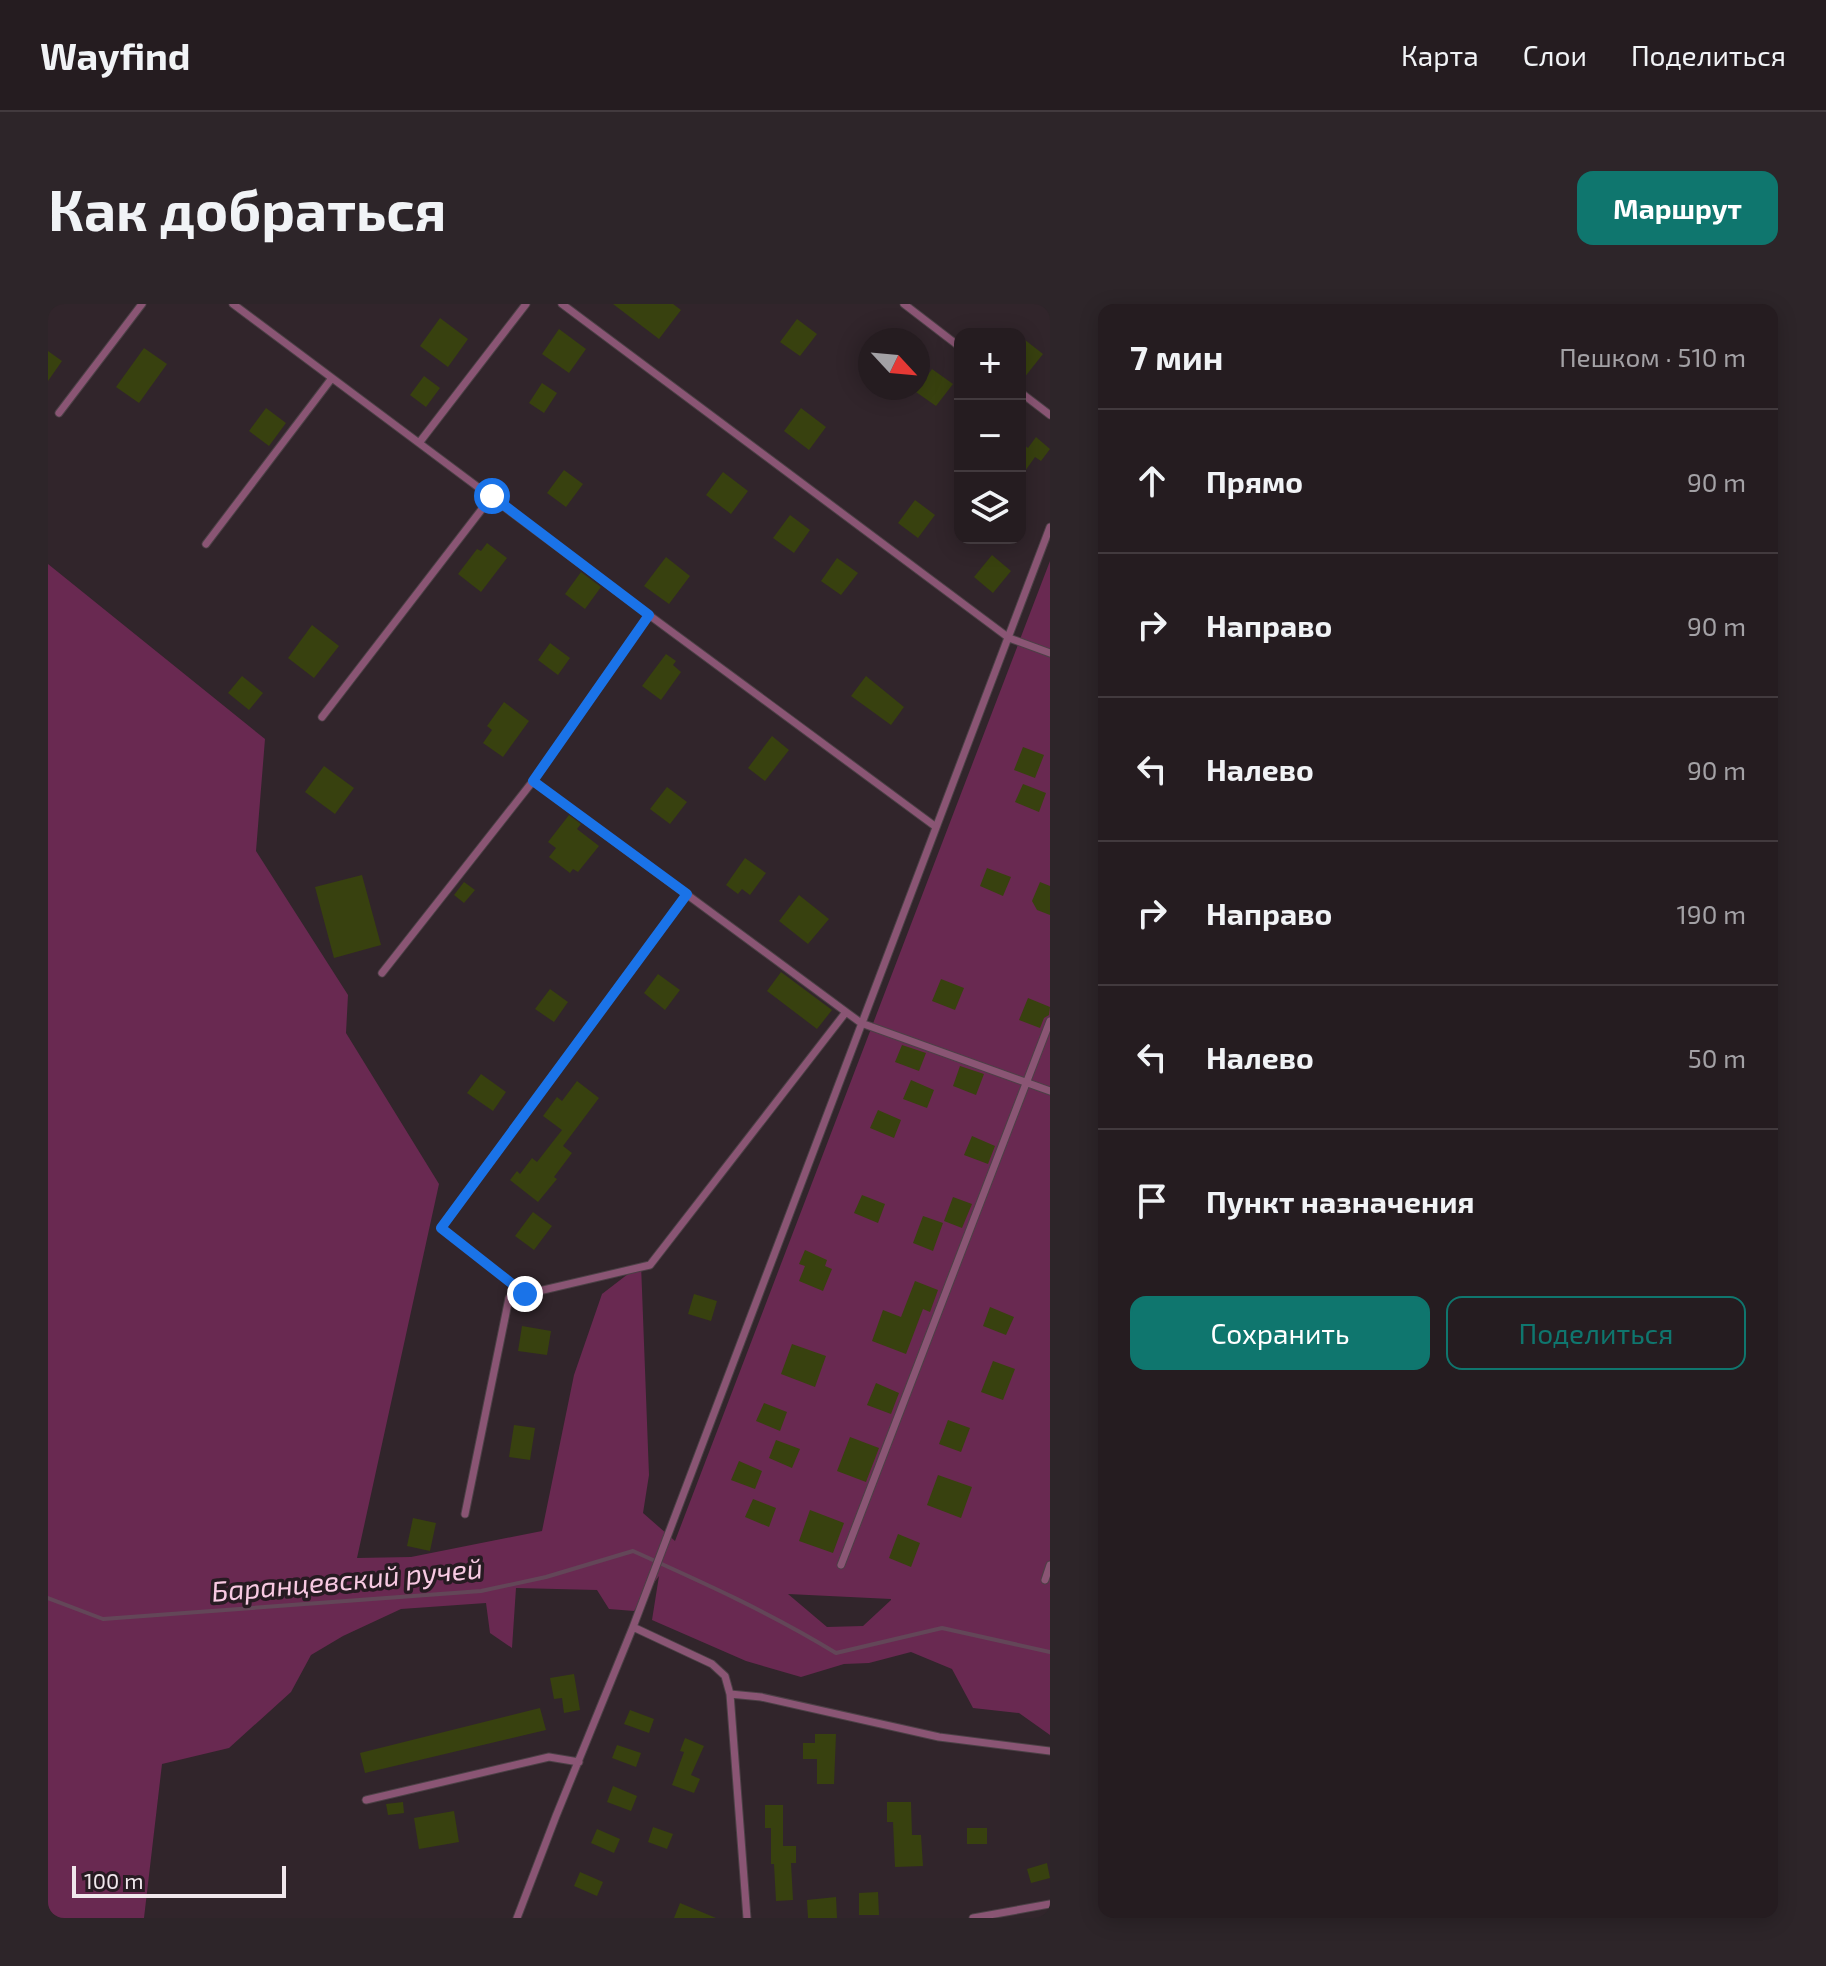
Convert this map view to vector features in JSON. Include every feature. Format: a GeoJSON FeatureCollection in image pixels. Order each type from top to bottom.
{"type":"FeatureCollection","features":[{"type":"Feature","properties":{"kind":"lane"},"geometry":{"type":"LineString","coordinates":[[59,413],[142,304]]}},
{"type":"Feature","properties":{"kind":"lane"},"geometry":{"type":"LineString","coordinates":[[233,304],[936,827]]}},
{"type":"Feature","properties":{"kind":"lane"},"geometry":{"type":"LineString","coordinates":[[419,443],[526,304]]}},
{"type":"Feature","properties":{"kind":"lane"},"geometry":{"type":"LineString","coordinates":[[562,304],[1009,638],[1050,653]]}},
{"type":"Feature","properties":{"kind":"lane"},"geometry":{"type":"LineString","coordinates":[[904,304],[954,342]]}},
{"type":"Feature","properties":{"kind":"lane"},"geometry":{"type":"LineString","coordinates":[[206,544],[332,378]]}},
{"type":"Feature","properties":{"kind":"lane"},"geometry":{"type":"LineString","coordinates":[[1026,397],[1050,415]]}},
{"type":"Feature","properties":{"kind":"lane"},"geometry":{"type":"LineString","coordinates":[[322,717],[492,496]]}},
{"type":"Feature","properties":{"kind":"lane"},"geometry":{"type":"LineString","coordinates":[[517,1918],[651,1581],[1050,527]]}},
{"type":"Feature","properties":{"kind":"lane"},"geometry":{"type":"LineString","coordinates":[[382,973],[533,781],[649,615]]}},
{"type":"Feature","properties":{"kind":"lane"},"geometry":{"type":"LineString","coordinates":[[533,781],[861,1023],[1050,1091]]}},
{"type":"Feature","properties":{"kind":"lane"},"geometry":{"type":"LineString","coordinates":[[525,1294],[441,1228],[687,894]]}},
{"type":"Feature","properties":{"kind":"lane"},"geometry":{"type":"LineString","coordinates":[[465,1514],[509,1298],[650,1265],[846,1012]]}},
{"type":"Feature","properties":{"kind":"lane"},"geometry":{"type":"LineString","coordinates":[[841,1565],[1050,1021]]}},
{"type":"Feature","properties":{"kind":"lane"},"geometry":{"type":"LineString","coordinates":[[1045,1580],[1050,1565]]}},
{"type":"Feature","properties":{"kind":"lane"},"geometry":{"type":"LineString","coordinates":[[633,1627],[712,1664],[725,1676],[730,1694],[747,1918]]}},
{"type":"Feature","properties":{"kind":"lane"},"geometry":{"type":"LineString","coordinates":[[730,1694],[761,1697],[939,1737],[1050,1751]]}},
{"type":"Feature","properties":{"kind":"lane"},"geometry":{"type":"LineString","coordinates":[[366,1800],[549,1757],[579,1762]]}},
{"type":"Feature","properties":{"kind":"lane"},"geometry":{"type":"LineString","coordinates":[[973,1918],[1050,1904]]}},
{"type":"Feature","properties":{"kind":"shaded area"},"geometry":{"type":"Polygon","coordinates":[[[1050,561],[1050,1735],[1019,1713],[973,1708],[952,1669],[911,1652],[869,1663],[844,1664],[801,1677],[746,1661],[652,1620],[659,1576],[634,1611],[609,1609],[597,1590],[516,1588],[512,1648],[490,1633],[486,1603],[401,1609],[311,1655],[291,1692],[229,1748],[162,1764],[144,1918],[48,1918],[48,564],[265,739],[256,851],[348,995],[346,1033],[439,1184],[357,1558],[411,1557],[542,1531],[574,1375],[602,1294],[641,1264],[649,1475],[643,1513],[675,1541],[1050,561]],[[788,1594],[827,1627],[863,1626],[891,1599],[788,1594]]]}},
{"type":"Feature","properties":{"kind":"building"},"geometry":{"type":"Polygon","coordinates":[[[613,304],[673,304],[681,310],[659,339],[613,304]]]}},
{"type":"Feature","properties":{"kind":"building"},"geometry":{"type":"Polygon","coordinates":[[[440,318],[468,339],[448,367],[420,346],[440,318]]]}},
{"type":"Feature","properties":{"kind":"building"},"geometry":{"type":"Polygon","coordinates":[[[797,319],[817,334],[800,356],[780,342],[797,319]]]}},
{"type":"Feature","properties":{"kind":"building"},"geometry":{"type":"Polygon","coordinates":[[[559,329],[586,349],[569,373],[542,354],[559,329]]]}},
{"type":"Feature","properties":{"kind":"building"},"geometry":{"type":"Polygon","coordinates":[[[1026,341],[1043,354],[1026,375],[1026,341]]]}},
{"type":"Feature","properties":{"kind":"building"},"geometry":{"type":"Polygon","coordinates":[[[144,348],[167,364],[139,403],[116,387],[144,348]]]}},
{"type":"Feature","properties":{"kind":"building"},"geometry":{"type":"Polygon","coordinates":[[[48,351],[62,361],[48,381],[48,351]]]}},
{"type":"Feature","properties":{"kind":"building"},"geometry":{"type":"Polygon","coordinates":[[[932,369],[953,384],[936,406],[927,400],[930,400],[932,369]]]}},
{"type":"Feature","properties":{"kind":"building"},"geometry":{"type":"Polygon","coordinates":[[[424,376],[440,388],[426,407],[410,395],[424,376]]]}},
{"type":"Feature","properties":{"kind":"building"},"geometry":{"type":"Polygon","coordinates":[[[542,383],[557,393],[544,413],[529,403],[542,383]]]}},
{"type":"Feature","properties":{"kind":"building"},"geometry":{"type":"Polygon","coordinates":[[[266,408],[286,423],[269,446],[249,431],[266,408]]]}},
{"type":"Feature","properties":{"kind":"building"},"geometry":{"type":"Polygon","coordinates":[[[801,408],[826,427],[809,450],[784,431],[801,408]]]}},
{"type":"Feature","properties":{"kind":"building"},"geometry":{"type":"Polygon","coordinates":[[[1036,437],[1050,449],[1041,461],[1035,457],[1026,470],[1026,446],[1028,448],[1036,437]]]}},
{"type":"Feature","properties":{"kind":"building"},"geometry":{"type":"Polygon","coordinates":[[[564,470],[583,484],[566,507],[547,493],[564,470]]]}},
{"type":"Feature","properties":{"kind":"building"},"geometry":{"type":"Polygon","coordinates":[[[723,472],[748,491],[731,514],[706,495],[723,472]]]}},
{"type":"Feature","properties":{"kind":"building"},"geometry":{"type":"Polygon","coordinates":[[[915,500],[935,515],[918,538],[898,523],[915,500]]]}},
{"type":"Feature","properties":{"kind":"building"},"geometry":{"type":"Polygon","coordinates":[[[790,515],[810,530],[794,553],[773,538],[790,515]]]}},
{"type":"Feature","properties":{"kind":"building"},"geometry":{"type":"Polygon","coordinates":[[[487,543],[507,558],[481,592],[458,574],[477,549],[481,551],[487,543]]]}},
{"type":"Feature","properties":{"kind":"building"},"geometry":{"type":"Polygon","coordinates":[[[992,555],[1011,571],[993,593],[974,577],[992,555]]]}},
{"type":"Feature","properties":{"kind":"building"},"geometry":{"type":"Polygon","coordinates":[[[666,557],[690,576],[669,604],[644,586],[666,557]]]}},
{"type":"Feature","properties":{"kind":"building"},"geometry":{"type":"Polygon","coordinates":[[[837,558],[858,573],[841,595],[821,581],[837,558]]]}},
{"type":"Feature","properties":{"kind":"building"},"geometry":{"type":"Polygon","coordinates":[[[581,572],[601,587],[585,609],[565,594],[581,572]]]}},
{"type":"Feature","properties":{"kind":"building"},"geometry":{"type":"Polygon","coordinates":[[[312,625],[339,646],[314,678],[288,658],[312,625]]]}},
{"type":"Feature","properties":{"kind":"building"},"geometry":{"type":"Polygon","coordinates":[[[550,643],[570,658],[558,675],[538,660],[550,643]]]}},
{"type":"Feature","properties":{"kind":"building"},"geometry":{"type":"Polygon","coordinates":[[[666,654],[676,661],[673,665],[681,672],[661,700],[642,686],[666,654]]]}},
{"type":"Feature","properties":{"kind":"building"},"geometry":{"type":"Polygon","coordinates":[[[242,676],[263,693],[249,710],[228,693],[242,676]]]}},
{"type":"Feature","properties":{"kind":"building"},"geometry":{"type":"Polygon","coordinates":[[[866,676],[904,707],[891,725],[851,696],[866,676]]]}},
{"type":"Feature","properties":{"kind":"building"},"geometry":{"type":"Polygon","coordinates":[[[504,702],[529,721],[503,757],[483,743],[492,730],[487,726],[504,702]]]}},
{"type":"Feature","properties":{"kind":"building"},"geometry":{"type":"Polygon","coordinates":[[[772,736],[789,750],[765,781],[748,768],[772,736]]]}},
{"type":"Feature","properties":{"kind":"building"},"geometry":{"type":"Polygon","coordinates":[[[1023,747],[1044,755],[1035,778],[1014,770],[1023,747]]]}},
{"type":"Feature","properties":{"kind":"building"},"geometry":{"type":"Polygon","coordinates":[[[324,766],[354,788],[335,814],[305,792],[324,766]]]}},
{"type":"Feature","properties":{"kind":"building"},"geometry":{"type":"Polygon","coordinates":[[[1023,784],[1046,793],[1039,812],[1015,802],[1023,784]]]}},
{"type":"Feature","properties":{"kind":"building"},"geometry":{"type":"Polygon","coordinates":[[[667,787],[687,802],[670,824],[650,809],[667,787]]]}},
{"type":"Feature","properties":{"kind":"building"},"geometry":{"type":"Polygon","coordinates":[[[569,815],[581,824],[577,829],[599,846],[578,872],[573,869],[570,873],[549,857],[556,848],[548,842],[569,815]]]}},
{"type":"Feature","properties":{"kind":"building"},"geometry":{"type":"Polygon","coordinates":[[[745,858],[766,873],[750,895],[742,889],[738,894],[726,885],[745,858]]]}},
{"type":"Feature","properties":{"kind":"building"},"geometry":{"type":"Polygon","coordinates":[[[987,868],[1011,877],[1003,896],[980,886],[987,868]]]}},
{"type":"Feature","properties":{"kind":"building"},"geometry":{"type":"Polygon","coordinates":[[[362,875],[381,945],[334,958],[315,887],[362,875]]]}},
{"type":"Feature","properties":{"kind":"building"},"geometry":{"type":"Polygon","coordinates":[[[464,882],[475,890],[464,903],[454,895],[464,882]]]}},
{"type":"Feature","properties":{"kind":"building"},"geometry":{"type":"Polygon","coordinates":[[[1040,882],[1050,886],[1050,915],[1037,910],[1032,901],[1040,882]]]}},
{"type":"Feature","properties":{"kind":"building"},"geometry":{"type":"Polygon","coordinates":[[[799,895],[829,919],[808,944],[779,921],[799,895]]]}},
{"type":"Feature","properties":{"kind":"building"},"geometry":{"type":"Polygon","coordinates":[[[781,972],[832,1010],[817,1029],[767,991],[781,972]]]}},
{"type":"Feature","properties":{"kind":"building"},"geometry":{"type":"Polygon","coordinates":[[[658,974],[680,990],[665,1010],[644,993],[658,974]]]}},
{"type":"Feature","properties":{"kind":"building"},"geometry":{"type":"Polygon","coordinates":[[[941,979],[964,988],[955,1010],[932,1001],[941,979]]]}},
{"type":"Feature","properties":{"kind":"building"},"geometry":{"type":"Polygon","coordinates":[[[550,989],[568,1002],[554,1022],[535,1009],[550,989]]]}},
{"type":"Feature","properties":{"kind":"building"},"geometry":{"type":"Polygon","coordinates":[[[1028,998],[1050,1007],[1049,1015],[1044,1018],[1040,1028],[1019,1020],[1028,998]]]}},
{"type":"Feature","properties":{"kind":"building"},"geometry":{"type":"Polygon","coordinates":[[[902,1045],[926,1053],[919,1071],[895,1062],[902,1045]]]}},
{"type":"Feature","properties":{"kind":"building"},"geometry":{"type":"Polygon","coordinates":[[[960,1066],[984,1074],[976,1095],[953,1086],[960,1066]]]}},
{"type":"Feature","properties":{"kind":"building"},"geometry":{"type":"Polygon","coordinates":[[[481,1074],[506,1092],[493,1111],[467,1093],[481,1074]]]}},
{"type":"Feature","properties":{"kind":"building"},"geometry":{"type":"Polygon","coordinates":[[[911,1080],[934,1090],[927,1108],[903,1099],[911,1080]]]}},
{"type":"Feature","properties":{"kind":"building"},"geometry":{"type":"Polygon","coordinates":[[[577,1081],[599,1098],[563,1146],[572,1153],[554,1177],[557,1179],[538,1202],[510,1180],[517,1171],[520,1174],[532,1158],[537,1162],[562,1130],[543,1116],[557,1097],[562,1101],[577,1081]]]}},
{"type":"Feature","properties":{"kind":"building"},"geometry":{"type":"Polygon","coordinates":[[[878,1110],[901,1120],[894,1138],[870,1128],[878,1110]]]}},
{"type":"Feature","properties":{"kind":"building"},"geometry":{"type":"Polygon","coordinates":[[[972,1136],[995,1146],[988,1164],[964,1155],[972,1136]]]}},
{"type":"Feature","properties":{"kind":"building"},"geometry":{"type":"Polygon","coordinates":[[[862,1195],[885,1204],[878,1223],[854,1213],[862,1195]]]}},
{"type":"Feature","properties":{"kind":"building"},"geometry":{"type":"Polygon","coordinates":[[[953,1197],[972,1204],[962,1228],[944,1221],[953,1197]]]}},
{"type":"Feature","properties":{"kind":"building"},"geometry":{"type":"Polygon","coordinates":[[[533,1212],[552,1226],[534,1250],[515,1236],[533,1212]]]}},
{"type":"Feature","properties":{"kind":"building"},"geometry":{"type":"Polygon","coordinates":[[[923,1216],[943,1223],[933,1251],[913,1243],[923,1216]]]}},
{"type":"Feature","properties":{"kind":"building"},"geometry":{"type":"Polygon","coordinates":[[[805,1250],[827,1260],[825,1266],[832,1269],[823,1291],[799,1281],[805,1266],[799,1264],[805,1250]]]}},
{"type":"Feature","properties":{"kind":"building"},"geometry":{"type":"Polygon","coordinates":[[[915,1281],[938,1290],[930,1312],[923,1309],[906,1354],[872,1341],[883,1310],[901,1317],[915,1281]]]}},
{"type":"Feature","properties":{"kind":"building"},"geometry":{"type":"Polygon","coordinates":[[[694,1294],[717,1301],[711,1321],[688,1314],[694,1294]]]}},
{"type":"Feature","properties":{"kind":"building"},"geometry":{"type":"Polygon","coordinates":[[[990,1307],[1014,1317],[1006,1335],[983,1326],[990,1307]]]}},
{"type":"Feature","properties":{"kind":"building"},"geometry":{"type":"Polygon","coordinates":[[[522,1326],[551,1331],[547,1355],[518,1351],[522,1326]]]}},
{"type":"Feature","properties":{"kind":"building"},"geometry":{"type":"Polygon","coordinates":[[[792,1344],[826,1356],[815,1387],[781,1374],[792,1344]]]}},
{"type":"Feature","properties":{"kind":"building"},"geometry":{"type":"Polygon","coordinates":[[[993,1361],[1015,1369],[1003,1400],[981,1392],[993,1361]]]}},
{"type":"Feature","properties":{"kind":"building"},"geometry":{"type":"Polygon","coordinates":[[[876,1383],[899,1393],[891,1414],[867,1405],[876,1383]]]}},
{"type":"Feature","properties":{"kind":"building"},"geometry":{"type":"Polygon","coordinates":[[[764,1403],[787,1412],[780,1431],[756,1421],[764,1403]]]}},
{"type":"Feature","properties":{"kind":"building"},"geometry":{"type":"Polygon","coordinates":[[[948,1420],[970,1428],[961,1452],[939,1444],[948,1420]]]}},
{"type":"Feature","properties":{"kind":"building"},"geometry":{"type":"Polygon","coordinates":[[[514,1425],[535,1428],[530,1460],[509,1457],[514,1425]]]}},
{"type":"Feature","properties":{"kind":"building"},"geometry":{"type":"Polygon","coordinates":[[[850,1437],[879,1448],[866,1482],[837,1471],[850,1437]]]}},
{"type":"Feature","properties":{"kind":"building"},"geometry":{"type":"Polygon","coordinates":[[[776,1440],[800,1449],[792,1468],[769,1458],[776,1440]]]}},
{"type":"Feature","properties":{"kind":"building"},"geometry":{"type":"Polygon","coordinates":[[[739,1461],[762,1471],[755,1489],[731,1480],[739,1461]]]}},
{"type":"Feature","properties":{"kind":"building"},"geometry":{"type":"Polygon","coordinates":[[[938,1475],[972,1487],[961,1518],[927,1505],[938,1475]]]}},
{"type":"Feature","properties":{"kind":"building"},"geometry":{"type":"Polygon","coordinates":[[[753,1499],[776,1508],[769,1527],[745,1517],[753,1499]]]}},
{"type":"Feature","properties":{"kind":"building"},"geometry":{"type":"Polygon","coordinates":[[[810,1510],[844,1523],[833,1553],[799,1541],[810,1510]]]}},
{"type":"Feature","properties":{"kind":"building"},"geometry":{"type":"Polygon","coordinates":[[[413,1518],[436,1523],[430,1551],[407,1546],[413,1518]]]}},
{"type":"Feature","properties":{"kind":"building"},"geometry":{"type":"Polygon","coordinates":[[[898,1534],[920,1543],[911,1567],[889,1558],[898,1534]]]}},
{"type":"Feature","properties":{"kind":"building"},"geometry":{"type":"Polygon","coordinates":[[[574,1674],[580,1710],[564,1713],[562,1698],[554,1699],[550,1678],[574,1674]]]}},
{"type":"Feature","properties":{"kind":"building"},"geometry":{"type":"Polygon","coordinates":[[[540,1708],[546,1730],[365,1773],[360,1753],[540,1708]]]}},
{"type":"Feature","properties":{"kind":"building"},"geometry":{"type":"Polygon","coordinates":[[[630,1710],[654,1719],[649,1733],[624,1724],[630,1710]]]}},
{"type":"Feature","properties":{"kind":"building"},"geometry":{"type":"Polygon","coordinates":[[[815,1734],[836,1734],[834,1784],[817,1784],[817,1759],[803,1759],[803,1743],[815,1743],[815,1734]]]}},
{"type":"Feature","properties":{"kind":"building"},"geometry":{"type":"Polygon","coordinates":[[[685,1738],[704,1746],[691,1775],[700,1779],[694,1793],[672,1785],[684,1752],[680,1751],[685,1738]]]}},
{"type":"Feature","properties":{"kind":"building"},"geometry":{"type":"Polygon","coordinates":[[[617,1745],[641,1753],[636,1767],[612,1758],[617,1745]]]}},
{"type":"Feature","properties":{"kind":"building"},"geometry":{"type":"Polygon","coordinates":[[[613,1786],[637,1796],[631,1811],[607,1802],[613,1786]]]}},
{"type":"Feature","properties":{"kind":"building"},"geometry":{"type":"Polygon","coordinates":[[[403,1802],[404,1813],[388,1815],[386,1804],[403,1802]]]}},
{"type":"Feature","properties":{"kind":"building"},"geometry":{"type":"Polygon","coordinates":[[[887,1802],[911,1802],[912,1835],[921,1835],[923,1866],[895,1867],[893,1822],[887,1822],[887,1802]]]}},
{"type":"Feature","properties":{"kind":"building"},"geometry":{"type":"Polygon","coordinates":[[[765,1805],[783,1805],[783,1846],[796,1846],[796,1863],[791,1863],[793,1900],[776,1901],[774,1864],[771,1864],[771,1828],[765,1828],[765,1805]]]}},
{"type":"Feature","properties":{"kind":"building"},"geometry":{"type":"Polygon","coordinates":[[[454,1811],[459,1842],[419,1849],[414,1818],[454,1811]]]}},
{"type":"Feature","properties":{"kind":"building"},"geometry":{"type":"Polygon","coordinates":[[[653,1827],[673,1834],[667,1849],[648,1842],[653,1827]]]}},
{"type":"Feature","properties":{"kind":"building"},"geometry":{"type":"Polygon","coordinates":[[[967,1828],[987,1828],[987,1844],[967,1844],[967,1828]]]}},
{"type":"Feature","properties":{"kind":"building"},"geometry":{"type":"Polygon","coordinates":[[[597,1829],[620,1839],[614,1853],[591,1843],[597,1829]]]}},
{"type":"Feature","properties":{"kind":"building"},"geometry":{"type":"Polygon","coordinates":[[[1047,1863],[1050,1878],[1031,1883],[1027,1869],[1047,1863]]]}},
{"type":"Feature","properties":{"kind":"building"},"geometry":{"type":"Polygon","coordinates":[[[580,1872],[603,1882],[597,1896],[574,1886],[580,1872]]]}},
{"type":"Feature","properties":{"kind":"building"},"geometry":{"type":"Polygon","coordinates":[[[878,1892],[879,1915],[859,1915],[859,1893],[878,1892]]]}},
{"type":"Feature","properties":{"kind":"building"},"geometry":{"type":"Polygon","coordinates":[[[836,1897],[837,1918],[808,1918],[807,1900],[836,1897]]]}},
{"type":"Feature","properties":{"kind":"building"},"geometry":{"type":"Polygon","coordinates":[[[680,1903],[716,1918],[674,1918],[680,1903]]]}},
{"type":"Feature","properties":{"kind":"waterway","name":"Баранцевский ручей"},"geometry":{"type":"LineString","coordinates":[[48,1598],[103,1619],[481,1591],[546,1577],[633,1551],[761,1611],[836,1653],[942,1628],[1050,1652]]}},
{"type":"Feature","properties":{"kind":"route"},"geometry":{"type":"LineString","coordinates":[[492,496],[649,615],[533,781],[687,894],[441,1228],[525,1294]]}}]}
